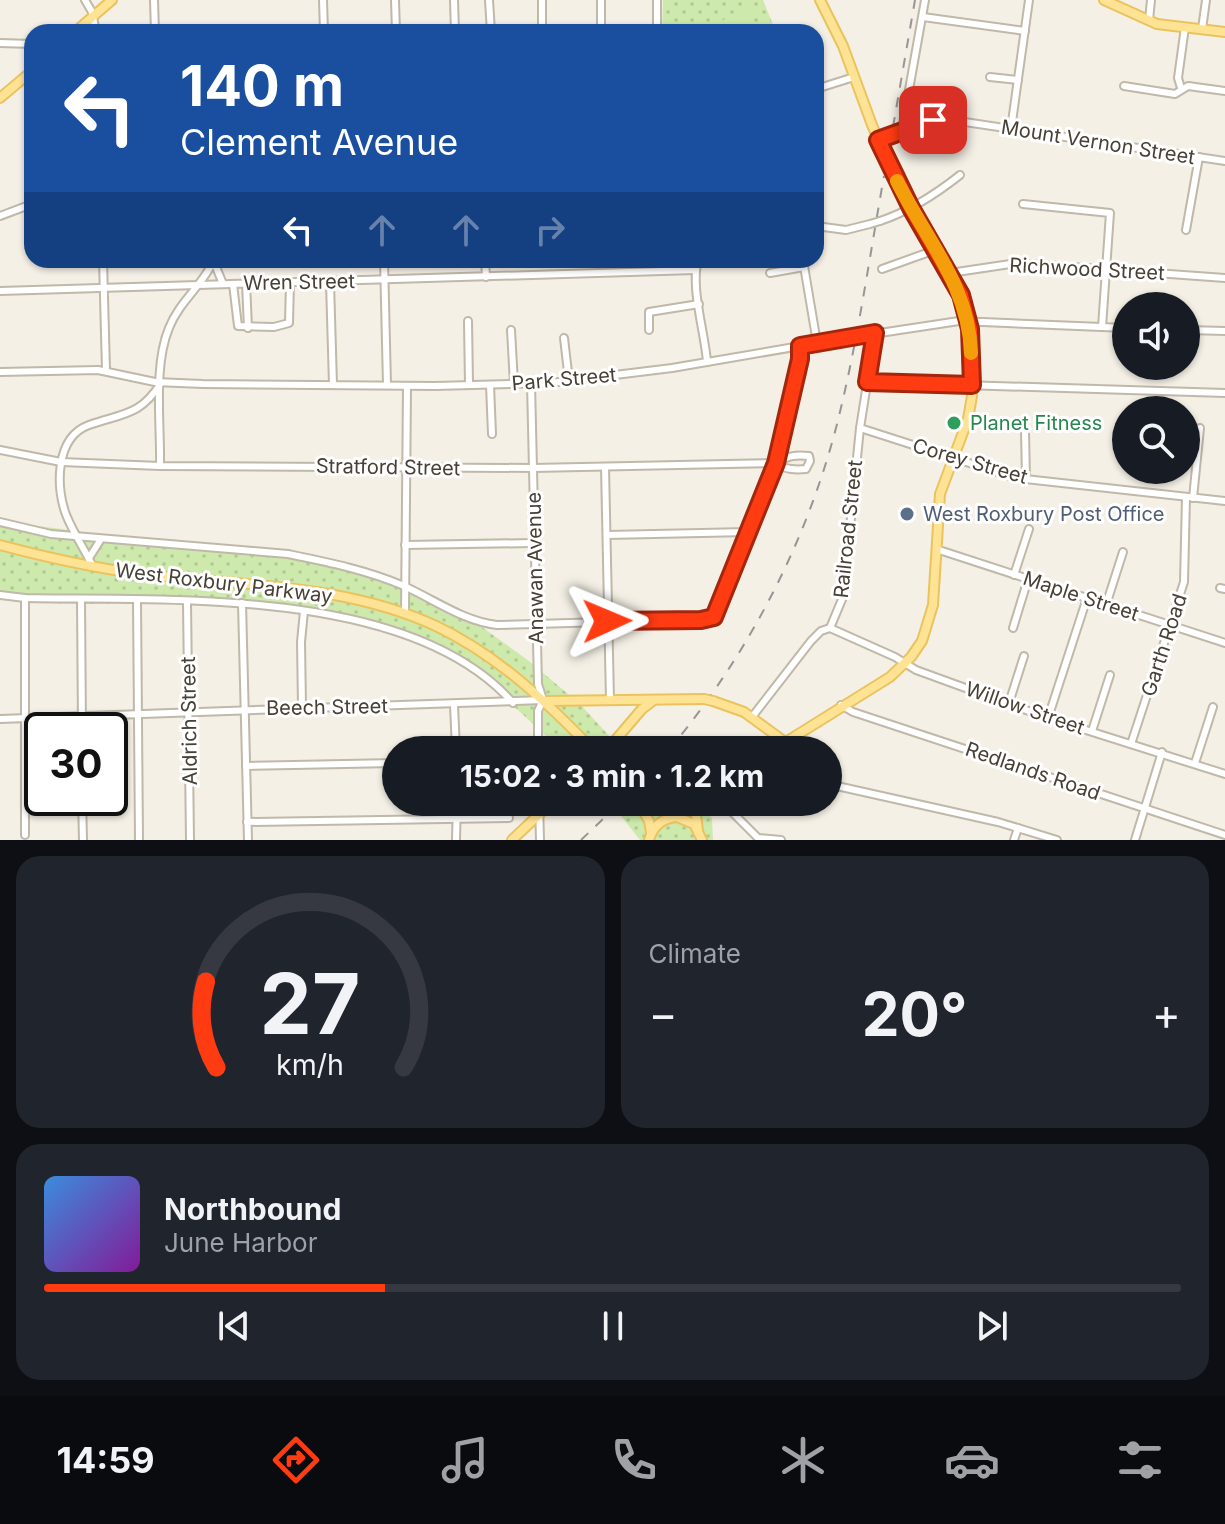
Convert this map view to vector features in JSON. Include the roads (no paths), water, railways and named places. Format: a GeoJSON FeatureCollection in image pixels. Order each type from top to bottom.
{"type":"FeatureCollection","features":[{"type":"Feature","properties":{"kind":"main road"},"geometry":{"type":"LineString","coordinates":[[85,24],[112,0]]}},
{"type":"Feature","properties":{"kind":"main road"},"geometry":{"type":"LineString","coordinates":[[800,736],[841,705],[890,677],[906,663],[922,641],[930,621],[940,494],[969,413],[972,385],[969,322],[961,295],[911,208],[878,140],[843,46],[820,0]]}},
{"type":"Feature","properties":{"kind":"main road"},"geometry":{"type":"LineString","coordinates":[[1104,0],[1149,20],[1225,32]]}},
{"type":"Feature","properties":{"kind":"main road"},"geometry":{"type":"LineString","coordinates":[[0,98],[24,77]]}},
{"type":"Feature","properties":{"kind":"main road","name":"West Roxbury Parkway"},"geometry":{"type":"LineString","coordinates":[[0,545],[91,562],[313,591],[405,613],[491,658],[543,700],[579,736]]}},
{"type":"Feature","properties":{"kind":"main road","name":"Beech Street"},"geometry":{"type":"LineString","coordinates":[[543,700],[708,700],[748,715]]}},
{"type":"Feature","properties":{"kind":"main road"},"geometry":{"type":"LineString","coordinates":[[619,736],[642,709],[655,700]]}},
{"type":"Feature","properties":{"kind":"main road"},"geometry":{"type":"LineString","coordinates":[[748,715],[776,736]]}},
{"type":"Feature","properties":{"kind":"main road"},"geometry":{"type":"LineString","coordinates":[[512,840],[537,816]]}},
{"type":"Feature","properties":{"kind":"main road"},"geometry":{"type":"LineString","coordinates":[[646,816],[651,826],[650,837]]}},
{"type":"Feature","properties":{"kind":"main road"},"geometry":{"type":"LineString","coordinates":[[659,816],[688,820],[700,835]]}},
{"type":"Feature","properties":{"kind":"main road"},"geometry":{"type":"LineString","coordinates":[[650,837],[656,825],[676,816]]}},
{"type":"Feature","properties":{"kind":"street"},"geometry":{"type":"LineString","coordinates":[[85,0],[94,24]]}},
{"type":"Feature","properties":{"kind":"street"},"geometry":{"type":"LineString","coordinates":[[154,0],[155,24]]}},
{"type":"Feature","properties":{"kind":"street"},"geometry":{"type":"LineString","coordinates":[[323,0],[324,24]]}},
{"type":"Feature","properties":{"kind":"street"},"geometry":{"type":"LineString","coordinates":[[395,0],[396,24]]}},
{"type":"Feature","properties":{"kind":"street"},"geometry":{"type":"LineString","coordinates":[[454,0],[455,24]]}},
{"type":"Feature","properties":{"kind":"street"},"geometry":{"type":"LineString","coordinates":[[489,0],[490,24]]}},
{"type":"Feature","properties":{"kind":"street"},"geometry":{"type":"LineString","coordinates":[[542,0],[542,24]]}},
{"type":"Feature","properties":{"kind":"street"},"geometry":{"type":"LineString","coordinates":[[601,0],[601,24]]}},
{"type":"Feature","properties":{"kind":"street"},"geometry":{"type":"LineString","coordinates":[[657,0],[657,24]]}},
{"type":"Feature","properties":{"kind":"street"},"geometry":{"type":"LineString","coordinates":[[902,129],[925,0]]}},
{"type":"Feature","properties":{"kind":"street"},"geometry":{"type":"LineString","coordinates":[[1011,129],[1029,0]]}},
{"type":"Feature","properties":{"kind":"street"},"geometry":{"type":"LineString","coordinates":[[1149,20],[1151,0]]}},
{"type":"Feature","properties":{"kind":"street"},"geometry":{"type":"LineString","coordinates":[[1202,29],[1206,0]]}},
{"type":"Feature","properties":{"kind":"street"},"geometry":{"type":"LineString","coordinates":[[923,17],[1025,31]]}},
{"type":"Feature","properties":{"kind":"street"},"geometry":{"type":"LineString","coordinates":[[1181,88],[1178,78],[1185,27]]}},
{"type":"Feature","properties":{"kind":"street"},"geometry":{"type":"LineString","coordinates":[[0,43],[24,44]]}},
{"type":"Feature","properties":{"kind":"street"},"geometry":{"type":"LineString","coordinates":[[824,86],[854,77]]}},
{"type":"Feature","properties":{"kind":"street"},"geometry":{"type":"LineString","coordinates":[[990,77],[1018,80]]}},
{"type":"Feature","properties":{"kind":"street"},"geometry":{"type":"LineString","coordinates":[[1124,86],[1175,94],[1188,86],[1225,91]]}},
{"type":"Feature","properties":{"kind":"street","name":"Mount Vernon Street"},"geometry":{"type":"LineString","coordinates":[[878,140],[902,129],[945,119],[1225,161]]}},
{"type":"Feature","properties":{"kind":"street"},"geometry":{"type":"LineString","coordinates":[[1186,230],[1199,157]]}},
{"type":"Feature","properties":{"kind":"street"},"geometry":{"type":"LineString","coordinates":[[824,228],[836,231],[880,221],[939,192],[960,175]]}},
{"type":"Feature","properties":{"kind":"street"},"geometry":{"type":"LineString","coordinates":[[1023,204],[1110,213],[1102,327]]}},
{"type":"Feature","properties":{"kind":"street"},"geometry":{"type":"LineString","coordinates":[[0,216],[24,207]]}},
{"type":"Feature","properties":{"kind":"street"},"geometry":{"type":"LineString","coordinates":[[882,269],[935,250]]}},
{"type":"Feature","properties":{"kind":"street","name":"Richwood Street"},"geometry":{"type":"LineString","coordinates":[[950,273],[1008,264],[1225,278]]}},
{"type":"Feature","properties":{"kind":"street"},"geometry":{"type":"LineString","coordinates":[[103,268],[106,370]]}},
{"type":"Feature","properties":{"kind":"street"},"geometry":{"type":"LineString","coordinates":[[160,466],[162,355],[169,325],[209,268]]}},
{"type":"Feature","properties":{"kind":"street"},"geometry":{"type":"LineString","coordinates":[[216,268],[223,284]]}},
{"type":"Feature","properties":{"kind":"street"},"geometry":{"type":"LineString","coordinates":[[384,268],[387,385]]}},
{"type":"Feature","properties":{"kind":"street"},"geometry":{"type":"LineString","coordinates":[[485,268],[486,277]]}},
{"type":"Feature","properties":{"kind":"street"},"geometry":{"type":"LineString","coordinates":[[770,273],[788,268]]}},
{"type":"Feature","properties":{"kind":"street"},"geometry":{"type":"LineString","coordinates":[[804,268],[817,343]]}},
{"type":"Feature","properties":{"kind":"street"},"geometry":{"type":"LineString","coordinates":[[695,270],[707,362]]}},
{"type":"Feature","properties":{"kind":"street","name":"Wren Street"},"geometry":{"type":"LineString","coordinates":[[0,291],[695,270]]}},
{"type":"Feature","properties":{"kind":"street"},"geometry":{"type":"LineString","coordinates":[[233,284],[237,323],[248,328],[289,323],[290,282]]}},
{"type":"Feature","properties":{"kind":"street"},"geometry":{"type":"LineString","coordinates":[[330,282],[333,385]]}},
{"type":"Feature","properties":{"kind":"street"},"geometry":{"type":"LineString","coordinates":[[246,283],[248,328]]}},
{"type":"Feature","properties":{"kind":"street"},"geometry":{"type":"LineString","coordinates":[[649,330],[649,312],[699,304]]}},
{"type":"Feature","properties":{"kind":"street"},"geometry":{"type":"LineString","coordinates":[[468,321],[469,385]]}},
{"type":"Feature","properties":{"kind":"street","name":"Park Street"},"geometry":{"type":"LineString","coordinates":[[0,372],[106,370],[161,383],[490,385],[569,381],[707,362],[954,321],[1112,327]]}},
{"type":"Feature","properties":{"kind":"street"},"geometry":{"type":"LineString","coordinates":[[511,330],[514,384]]}},
{"type":"Feature","properties":{"kind":"street"},"geometry":{"type":"LineString","coordinates":[[1200,330],[1225,331]]}},
{"type":"Feature","properties":{"kind":"street"},"geometry":{"type":"LineString","coordinates":[[860,428],[875,333]]}},
{"type":"Feature","properties":{"kind":"street"},"geometry":{"type":"LineString","coordinates":[[564,338],[569,381]]}},
{"type":"Feature","properties":{"kind":"street"},"geometry":{"type":"LineString","coordinates":[[536,623],[701,620],[714,617],[776,463],[800,359],[800,346]]}},
{"type":"Feature","properties":{"kind":"street"},"geometry":{"type":"LineString","coordinates":[[867,382],[1225,393]]}},
{"type":"Feature","properties":{"kind":"street"},"geometry":{"type":"LineString","coordinates":[[91,562],[67,519],[63,504],[61,462],[64,447],[73,435],[91,424],[129,414],[144,405],[161,383]]}},
{"type":"Feature","properties":{"kind":"street","name":"Anawan Avenue"},"geometry":{"type":"LineString","coordinates":[[531,383],[538,684],[543,700],[538,711],[538,736]]}},
{"type":"Feature","properties":{"kind":"street"},"geometry":{"type":"LineString","coordinates":[[490,385],[492,434]]}},
{"type":"Feature","properties":{"kind":"street"},"geometry":{"type":"LineString","coordinates":[[405,613],[407,386]]}},
{"type":"Feature","properties":{"kind":"street","name":"Corey Street"},"geometry":{"type":"LineString","coordinates":[[860,428],[999,474],[1225,501]]}},
{"type":"Feature","properties":{"kind":"street","name":"Railroad Street"},"geometry":{"type":"LineString","coordinates":[[830,628],[843,597],[860,428]]}},
{"type":"Feature","properties":{"kind":"street"},"geometry":{"type":"LineString","coordinates":[[1025,431],[1026,479]]}},
{"type":"Feature","properties":{"kind":"street","name":"Stratford Street"},"geometry":{"type":"LineString","coordinates":[[0,450],[61,462],[160,466],[605,467],[776,463],[799,455],[809,456],[810,461],[803,470],[785,468],[776,463]]}},
{"type":"Feature","properties":{"kind":"street"},"geometry":{"type":"LineString","coordinates":[[605,467],[610,700]]}},
{"type":"Feature","properties":{"kind":"street","name":"Garth Road"},"geometry":{"type":"LineString","coordinates":[[1131,744],[1184,582],[1192,484]]}},
{"type":"Feature","properties":{"kind":"street","name":"West Roxbury Parkway"},"geometry":{"type":"LineString","coordinates":[[0,522],[78,537],[288,554],[354,569],[404,586],[479,623],[536,623]]}},
{"type":"Feature","properties":{"kind":"street"},"geometry":{"type":"LineString","coordinates":[[1014,575],[1029,529]]}},
{"type":"Feature","properties":{"kind":"street"},"geometry":{"type":"LineString","coordinates":[[607,535],[748,532]]}},
{"type":"Feature","properties":{"kind":"street"},"geometry":{"type":"LineString","coordinates":[[91,562],[101,539]]}},
{"type":"Feature","properties":{"kind":"street"},"geometry":{"type":"LineString","coordinates":[[405,545],[534,543]]}},
{"type":"Feature","properties":{"kind":"street","name":"Maple Street"},"geometry":{"type":"LineString","coordinates":[[936,549],[1225,643]]}},
{"type":"Feature","properties":{"kind":"street"},"geometry":{"type":"LineString","coordinates":[[1106,605],[1123,552]]}},
{"type":"Feature","properties":{"kind":"street"},"geometry":{"type":"LineString","coordinates":[[1013,628],[1028,579]]}},
{"type":"Feature","properties":{"kind":"street","name":"West Roxbury Parkway"},"geometry":{"type":"LineString","coordinates":[[0,595],[242,603],[304,611],[384,627],[428,643],[485,677],[513,703]]}},
{"type":"Feature","properties":{"kind":"street"},"geometry":{"type":"LineString","coordinates":[[24,712],[25,598]]}},
{"type":"Feature","properties":{"kind":"street"},"geometry":{"type":"LineString","coordinates":[[1048,718],[1087,598]]}},
{"type":"Feature","properties":{"kind":"street"},"geometry":{"type":"LineString","coordinates":[[81,600],[82,712]]}},
{"type":"Feature","properties":{"kind":"street"},"geometry":{"type":"LineString","coordinates":[[137,600],[139,840]]}},
{"type":"Feature","properties":{"kind":"street","name":"Aldrich Street"},"geometry":{"type":"LineString","coordinates":[[187,602],[190,840]]}},
{"type":"Feature","properties":{"kind":"street"},"geometry":{"type":"LineString","coordinates":[[242,603],[248,840]]}},
{"type":"Feature","properties":{"kind":"street"},"geometry":{"type":"LineString","coordinates":[[302,707],[304,611]]}},
{"type":"Feature","properties":{"kind":"street"},"geometry":{"type":"LineString","coordinates":[[428,643],[435,626]]}},
{"type":"Feature","properties":{"kind":"street"},"geometry":{"type":"LineString","coordinates":[[748,715],[815,637],[830,628]]}},
{"type":"Feature","properties":{"kind":"street","name":"Willow Street"},"geometry":{"type":"LineString","coordinates":[[830,628],[916,670],[1048,718],[1225,774]]}},
{"type":"Feature","properties":{"kind":"street"},"geometry":{"type":"LineString","coordinates":[[1009,703],[1024,656]]}},
{"type":"Feature","properties":{"kind":"street"},"geometry":{"type":"LineString","coordinates":[[1092,731],[1110,675]]}},
{"type":"Feature","properties":{"kind":"street","name":"Beech Street"},"geometry":{"type":"LineString","coordinates":[[128,714],[543,700]]}},
{"type":"Feature","properties":{"kind":"street"},"geometry":{"type":"LineString","coordinates":[[454,705],[455,736]]}},
{"type":"Feature","properties":{"kind":"street","name":"Redlands Road"},"geometry":{"type":"LineString","coordinates":[[841,705],[853,712],[1225,835]]}},
{"type":"Feature","properties":{"kind":"street"},"geometry":{"type":"LineString","coordinates":[[1195,763],[1213,707]]}},
{"type":"Feature","properties":{"kind":"street","name":"Beech Street"},"geometry":{"type":"LineString","coordinates":[[0,719],[24,718]]}},
{"type":"Feature","properties":{"kind":"street"},"geometry":{"type":"LineString","coordinates":[[1135,840],[1162,752]]}},
{"type":"Feature","properties":{"kind":"street"},"geometry":{"type":"LineString","coordinates":[[246,766],[382,763]]}},
{"type":"Feature","properties":{"kind":"street"},"geometry":{"type":"LineString","coordinates":[[842,787],[1057,840]]}},
{"type":"Feature","properties":{"kind":"street"},"geometry":{"type":"LineString","coordinates":[[25,816],[25,835]]}},
{"type":"Feature","properties":{"kind":"street"},"geometry":{"type":"LineString","coordinates":[[82,816],[83,840]]}},
{"type":"Feature","properties":{"kind":"street"},"geometry":{"type":"LineString","coordinates":[[456,816],[456,840]]}},
{"type":"Feature","properties":{"kind":"street"},"geometry":{"type":"LineString","coordinates":[[539,816],[540,840]]}},
{"type":"Feature","properties":{"kind":"street"},"geometry":{"type":"LineString","coordinates":[[736,816],[758,839],[781,840]]}},
{"type":"Feature","properties":{"kind":"street"},"geometry":{"type":"LineString","coordinates":[[247,822],[509,818]]}},
{"type":"Feature","properties":{"kind":"street"},"geometry":{"type":"LineString","coordinates":[[1014,840],[1018,828]]}},
{"type":"Feature","properties":{"kind":"railway"},"geometry":{"type":"LineString","coordinates":[[893,127],[915,0]]}},
{"type":"Feature","properties":{"kind":"railway"},"geometry":{"type":"LineString","coordinates":[[680,736],[724,677],[748,638],[808,515],[843,397],[884,176]]}},
{"type":"Feature","properties":{"kind":"railway"},"geometry":{"type":"LineString","coordinates":[[581,840],[606,816]]}},
{"type":"Feature","properties":{"kind":"place","name":"Planet Fitness"},"geometry":{"type":"Point","coordinates":[954,423]}},
{"type":"Feature","properties":{"kind":"place","name":"West Roxbury Post Office"},"geometry":{"type":"Point","coordinates":[907,514]}}]}
